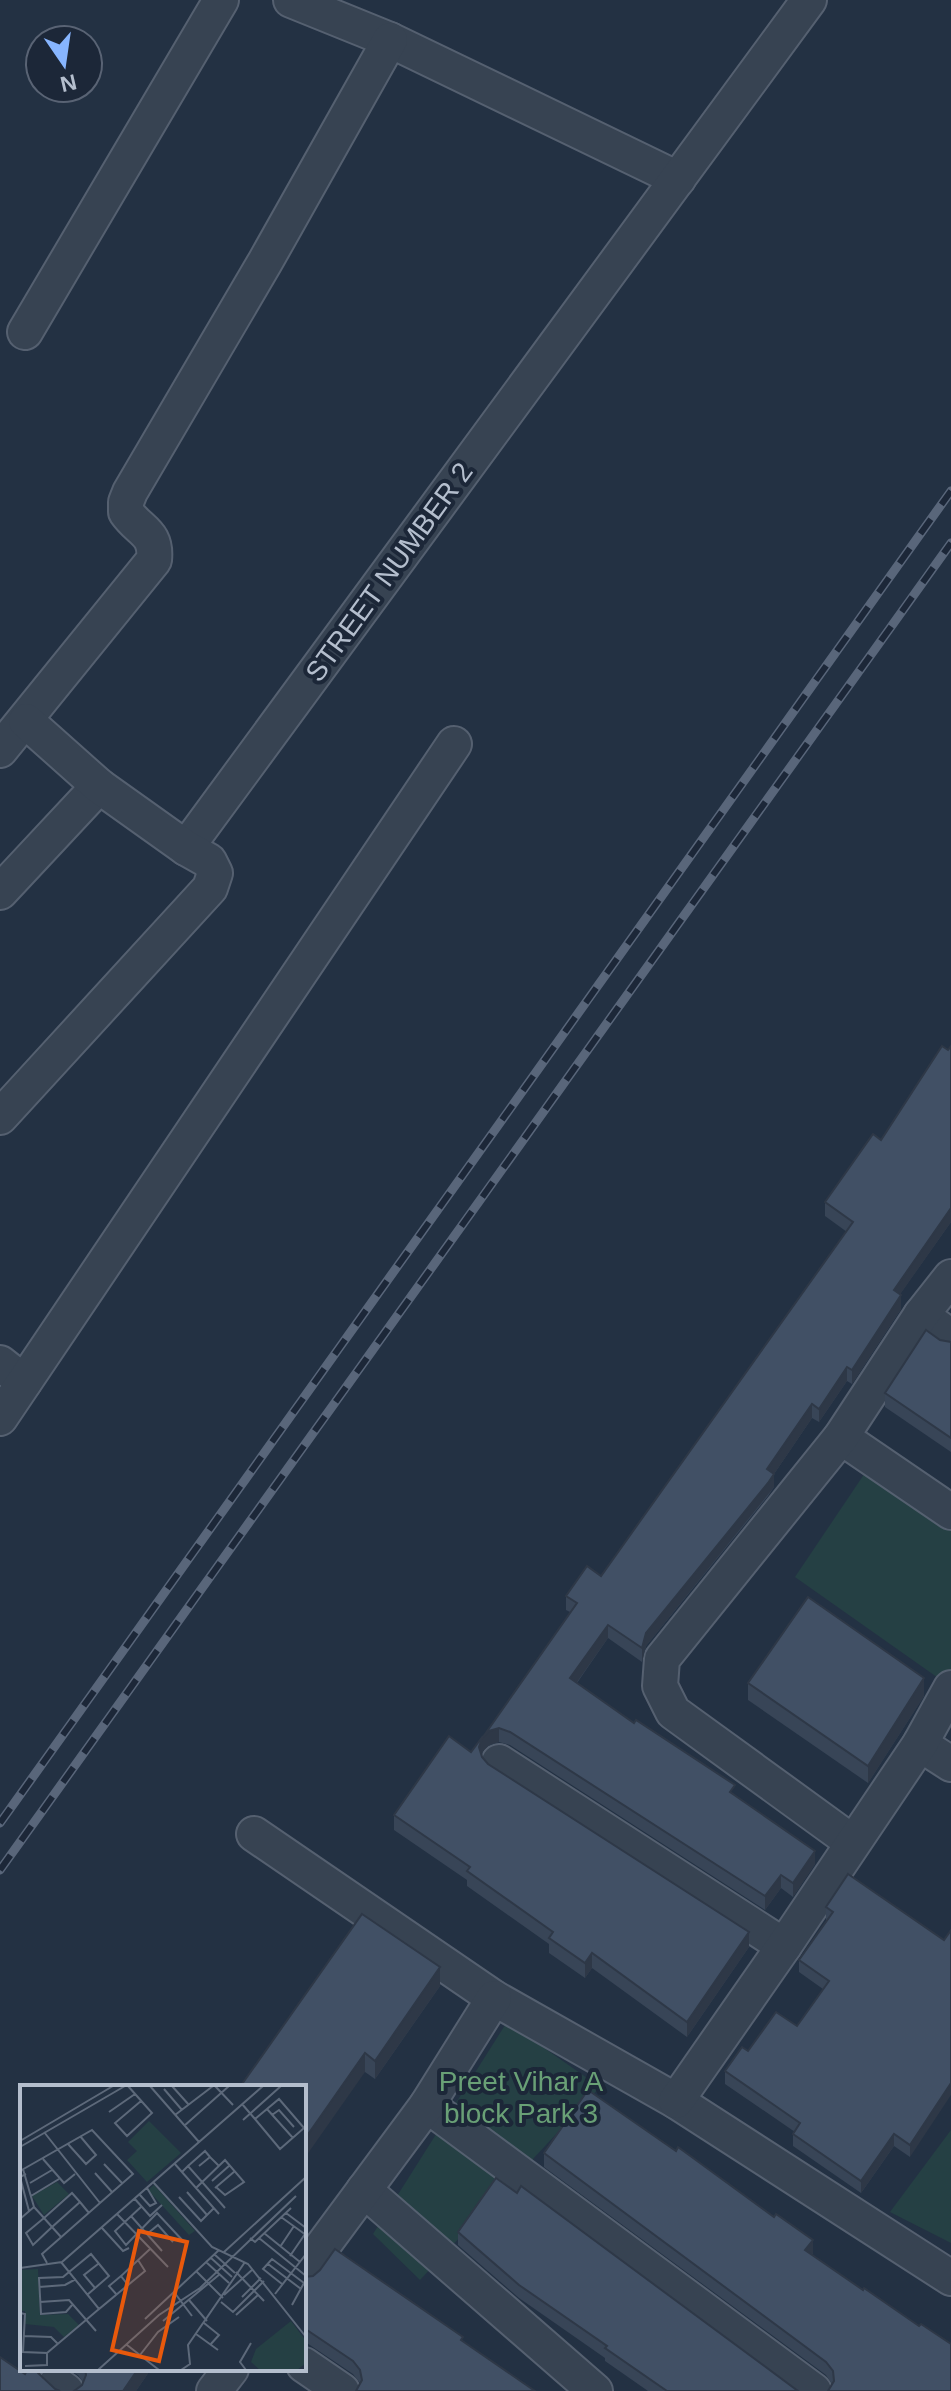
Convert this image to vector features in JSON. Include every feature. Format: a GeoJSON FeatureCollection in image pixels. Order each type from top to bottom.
{"type":"FeatureCollection","features":[{"type":"Feature","properties":{"kind":"street"},"geometry":{"type":"LineString","coordinates":[[25,332],[221,0]]}},
{"type":"Feature","properties":{"kind":"street"},"geometry":{"type":"LineString","coordinates":[[291,0],[390,40],[678,179]]}},
{"type":"Feature","properties":{"kind":"street","name":"STREET NUMBER 2"},"geometry":{"type":"LineString","coordinates":[[186,848],[809,0]]}},
{"type":"Feature","properties":{"kind":"street"},"geometry":{"type":"LineString","coordinates":[[0,750],[154,560],[152,537],[126,512],[130,492],[390,40]]}},
{"type":"Feature","properties":{"kind":"street"},"geometry":{"type":"LineString","coordinates":[[0,1117],[210,888],[215,873],[209,861],[99,786],[26,721]]}},
{"type":"Feature","properties":{"kind":"street"},"geometry":{"type":"LineString","coordinates":[[0,1418],[12,1372],[454,744]]}},
{"type":"Feature","properties":{"kind":"street"},"geometry":{"type":"LineString","coordinates":[[0,892],[99,786]]}},
{"type":"Feature","properties":{"kind":"street"},"geometry":{"type":"LineString","coordinates":[[852,1842],[673,1712],[660,1686],[662,1659],[841,1437],[921,1315],[951,1277]]}},
{"type":"Feature","properties":{"kind":"street"},"geometry":{"type":"LineString","coordinates":[[921,1315],[951,1337]]}},
{"type":"Feature","properties":{"kind":"street"},"geometry":{"type":"LineString","coordinates":[[841,1437],[951,1512]]}},
{"type":"Feature","properties":{"kind":"street"},"geometry":{"type":"LineString","coordinates":[[676,2101],[920,1744],[951,1688]]}},
{"type":"Feature","properties":{"kind":"street"},"geometry":{"type":"LineString","coordinates":[[920,1744],[951,1764]]}},
{"type":"Feature","properties":{"kind":"street"},"geometry":{"type":"LineString","coordinates":[[499,1762],[784,1946]]}},
{"type":"Feature","properties":{"kind":"street"},"geometry":{"type":"LineString","coordinates":[[254,1834],[494,1998],[676,2101],[951,2278]]}},
{"type":"Feature","properties":{"kind":"street"},"geometry":{"type":"LineString","coordinates":[[306,2268],[427,2105],[494,1998]]}},
{"type":"Feature","properties":{"kind":"street"},"geometry":{"type":"LineString","coordinates":[[427,2105],[777,2381],[814,2391]]}},
{"type":"Feature","properties":{"kind":"street"},"geometry":{"type":"LineString","coordinates":[[364,2190],[595,2391]]}},
{"type":"Feature","properties":{"kind":"street"},"geometry":{"type":"LineString","coordinates":[[306,2366],[342,2391]]}},
{"type":"Feature","properties":{"kind":"street"},"geometry":{"type":"LineString","coordinates":[[214,2391],[229,2371]]}},
{"type":"Feature","properties":{"kind":"green space"},"geometry":{"type":"Polygon","coordinates":[[[871,1464],[951,1519],[951,1687],[795,1577],[871,1464]]]}},
{"type":"Feature","properties":{"kind":"green space","name":"Preet Vihar A block Park 3"},"geometry":{"type":"Polygon","coordinates":[[[507,2022],[600,2087],[420,2280],[373,2234],[507,2022]]]}},
{"type":"Feature","properties":{"kind":"green space"},"geometry":{"type":"Polygon","coordinates":[[[951,2130],[951,2243],[890,2212],[951,2130]]]}},
{"type":"Feature","properties":{"kind":"building"},"geometry":{"type":"Polygon","coordinates":[[[942,1046],[948,1050],[951,1046],[951,1208],[894,1290],[901,1295],[852,1370],[847,1367],[819,1409],[812,1404],[767,1469],[774,1474],[768,1483],[646,1633],[642,1648],[608,1625],[570,1678],[634,1723],[636,1720],[735,1785],[730,1792],[815,1851],[793,1883],[781,1875],[765,1896],[510,1732],[499,1728],[483,1737],[577,1603],[566,1596],[587,1566],[601,1576],[853,1222],[825,1202],[873,1134],[881,1140],[942,1046]]]}},
{"type":"Feature","properties":{"kind":"building"},"geometry":{"type":"Polygon","coordinates":[[[926,1330],[940,1340],[951,1342],[951,1438],[885,1393],[926,1330]]]}},
{"type":"Feature","properties":{"kind":"building"},"geometry":{"type":"Polygon","coordinates":[[[808,1597],[924,1678],[868,1766],[748,1683],[808,1597]]]}},
{"type":"Feature","properties":{"kind":"building"},"geometry":{"type":"Polygon","coordinates":[[[449,1736],[471,1752],[483,1736],[479,1747],[488,1764],[749,1932],[687,2022],[592,1953],[585,1963],[549,1938],[553,1932],[467,1871],[470,1867],[394,1815],[449,1736]]]}},
{"type":"Feature","properties":{"kind":"building"},"geometry":{"type":"Polygon","coordinates":[[[848,1874],[944,1940],[951,1930],[951,2083],[910,2145],[894,2134],[861,2181],[793,2134],[800,2123],[725,2071],[742,2047],[748,2051],[776,2012],[797,2026],[829,1981],[799,1960],[833,1912],[826,1907],[848,1874]]]}},
{"type":"Feature","properties":{"kind":"building"},"geometry":{"type":"Polygon","coordinates":[[[362,1914],[440,1967],[375,2061],[365,2053],[306,2137],[306,2085],[241,2085],[362,1914]]]}},
{"type":"Feature","properties":{"kind":"building"},"geometry":{"type":"Polygon","coordinates":[[[588,2090],[676,2151],[678,2147],[774,2217],[776,2214],[813,2240],[805,2250],[951,2344],[951,2391],[828,2391],[834,2381],[833,2371],[826,2362],[544,2153],[588,2090]]]}},
{"type":"Feature","properties":{"kind":"building"},"geometry":{"type":"Polygon","coordinates":[[[496,2178],[517,2193],[521,2186],[798,2391],[667,2391],[605,2348],[607,2346],[519,2285],[458,2232],[496,2178]]]}},
{"type":"Feature","properties":{"kind":"building"},"geometry":{"type":"Polygon","coordinates":[[[335,2249],[535,2391],[356,2391],[362,2380],[360,2370],[353,2361],[306,2329],[306,2277],[320,2270],[335,2249]]]}},
{"type":"Feature","properties":{"kind":"building"},"geometry":{"type":"Polygon","coordinates":[[[0,2357],[25,2374],[27,2371],[38,2371],[60,2391],[0,2391],[0,2357]]]}},
{"type":"Feature","properties":{"kind":"building"},"geometry":{"type":"Polygon","coordinates":[[[85,2371],[137,2371],[123,2391],[74,2391],[82,2385],[85,2371]]]}},
{"type":"Feature","properties":{"kind":"railway"},"geometry":{"type":"LineString","coordinates":[[0,1823],[951,491]]}},
{"type":"Feature","properties":{"kind":"railway"},"geometry":{"type":"LineString","coordinates":[[0,1870],[951,543]]}}]}
